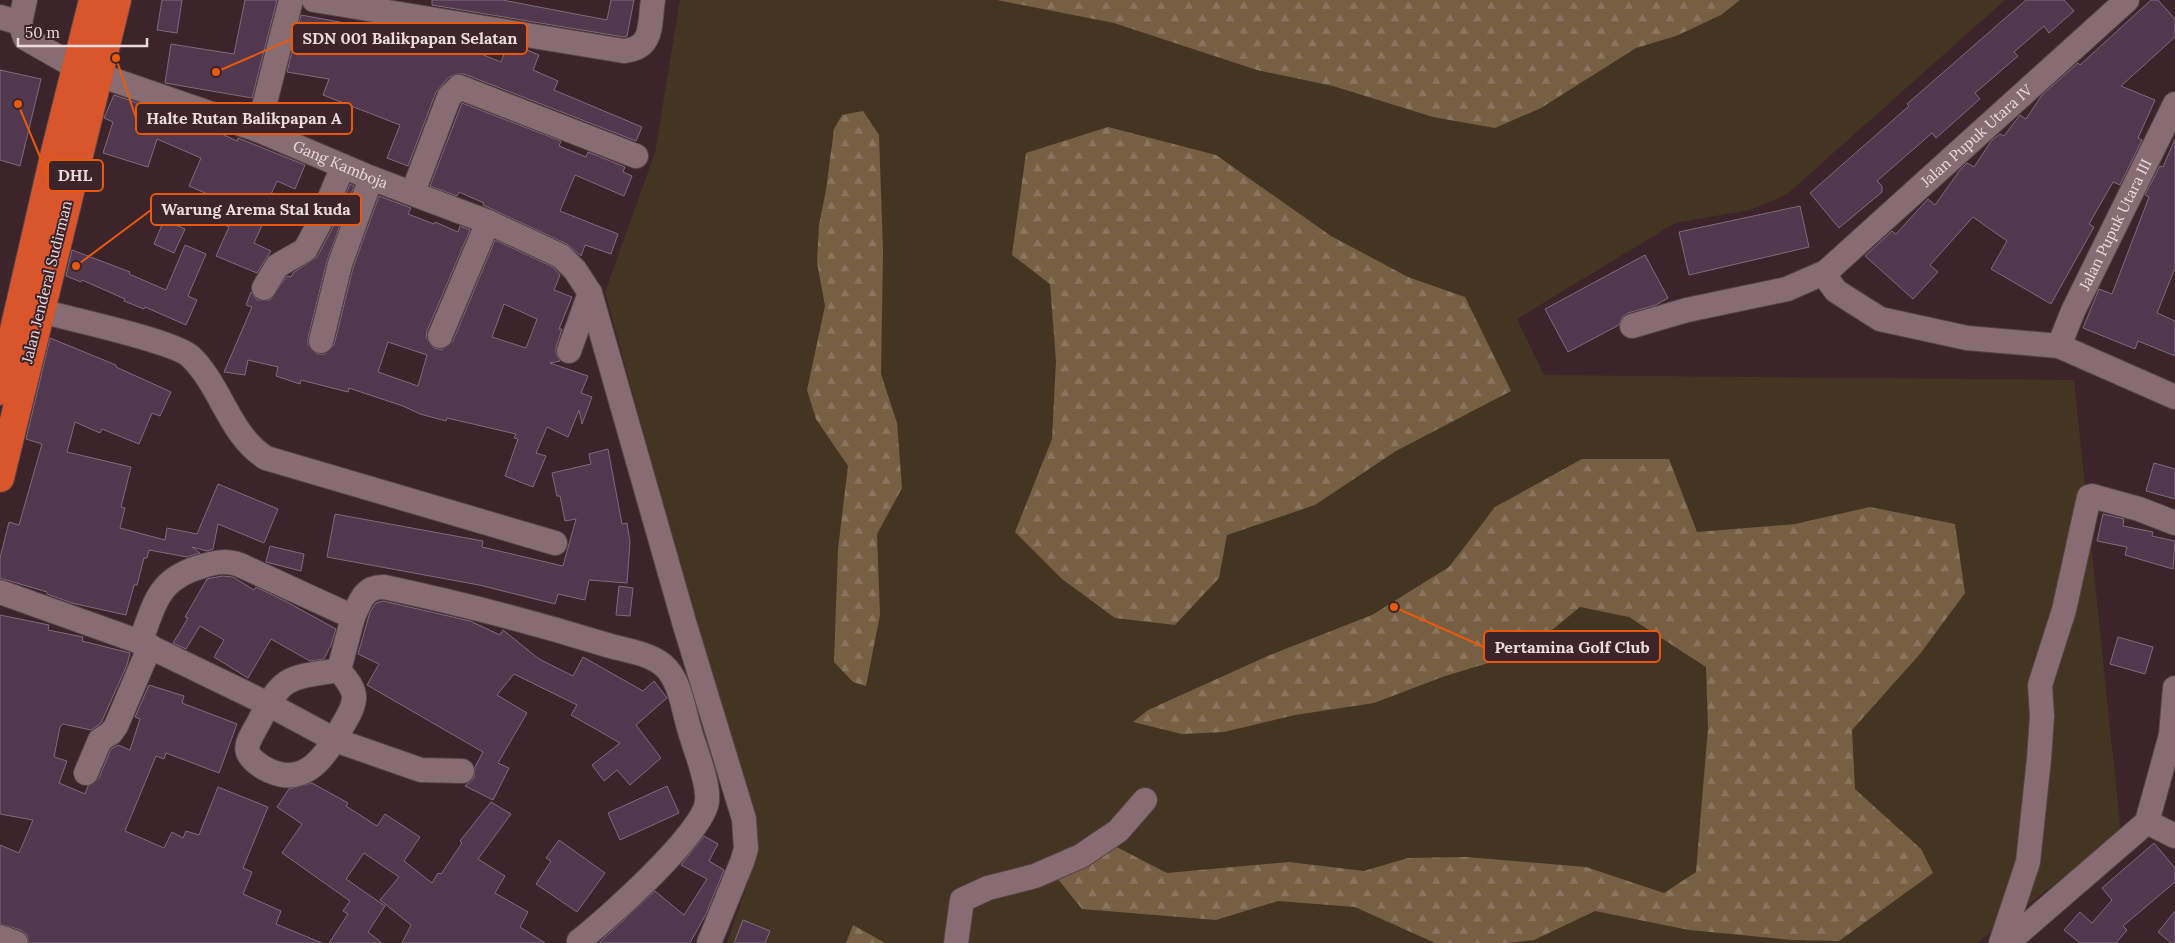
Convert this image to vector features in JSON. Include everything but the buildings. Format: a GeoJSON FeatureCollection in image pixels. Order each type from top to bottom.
{"type":"FeatureCollection","features":[{"type":"Feature","properties":{"kind":"highway","name":"Jalan Jenderal Sudirman"},"geometry":{"type":"LineString","coordinates":[[0,478],[41,311],[87,71],[93,0]]}},
{"type":"Feature","properties":{"kind":"highway","name":"Jalan Jenderal Sudirman"},"geometry":{"type":"LineString","coordinates":[[0,391],[87,71],[117,0]]}},
{"type":"Feature","properties":{"kind":"street"},"geometry":{"type":"LineString","coordinates":[[258,130],[292,0]]}},
{"type":"Feature","properties":{"kind":"street"},"geometry":{"type":"LineString","coordinates":[[314,0],[624,51],[642,47],[646,41],[653,0]]}},
{"type":"Feature","properties":{"kind":"street","name":"Jalan Pupuk Utara IV"},"geometry":{"type":"LineString","coordinates":[[1632,326],[1687,310],[1786,289],[1826,272],[2127,0]]}},
{"type":"Feature","properties":{"kind":"street","name":"Gang Kamboja"},"geometry":{"type":"LineString","coordinates":[[15,13],[22,33],[28,42],[87,71],[258,130],[371,178],[414,192],[488,222],[561,256],[575,270],[590,294],[684,622],[744,819],[746,849],[709,943]]}},
{"type":"Feature","properties":{"kind":"street"},"geometry":{"type":"LineString","coordinates":[[414,192],[449,97],[459,87],[636,156]]}},
{"type":"Feature","properties":{"kind":"street","name":"Jalan Pupuk Utara III"},"geometry":{"type":"LineString","coordinates":[[2059,346],[2073,311],[2175,104]]}},
{"type":"Feature","properties":{"kind":"street"},"geometry":{"type":"LineString","coordinates":[[264,288],[276,266],[305,250],[319,224],[343,166]]}},
{"type":"Feature","properties":{"kind":"street"},"geometry":{"type":"LineString","coordinates":[[321,341],[340,264],[371,178]]}},
{"type":"Feature","properties":{"kind":"street"},"geometry":{"type":"LineString","coordinates":[[440,336],[488,222]]}},
{"type":"Feature","properties":{"kind":"street"},"geometry":{"type":"LineString","coordinates":[[1826,272],[1830,283],[1836,291],[1880,319],[1967,338],[2059,346],[2175,397]]}},
{"type":"Feature","properties":{"kind":"street"},"geometry":{"type":"LineString","coordinates":[[569,351],[590,294]]}},
{"type":"Feature","properties":{"kind":"street"},"geometry":{"type":"LineString","coordinates":[[41,311],[167,345],[190,355],[214,388],[247,444],[266,458],[555,543]]}},
{"type":"Feature","properties":{"kind":"street"},"geometry":{"type":"LineString","coordinates":[[2001,943],[2028,862],[2042,716],[2040,685],[2064,610],[2088,498],[2092,496],[2119,503],[2175,523]]}},
{"type":"Feature","properties":{"kind":"street"},"geometry":{"type":"LineString","coordinates":[[86,774],[100,740],[111,733],[116,726],[164,587],[177,576],[221,561],[240,565],[353,617]]}},
{"type":"Feature","properties":{"kind":"street"},"geometry":{"type":"LineString","coordinates":[[338,670],[353,617],[365,592],[377,587],[456,603],[582,637],[648,657],[663,665],[670,673],[677,688],[707,792],[705,811],[665,861],[636,892],[578,941]]}},
{"type":"Feature","properties":{"kind":"street"},"geometry":{"type":"LineString","coordinates":[[0,592],[145,644],[268,704],[335,740],[421,770],[462,771]]}},
{"type":"Feature","properties":{"kind":"street"},"geometry":{"type":"LineString","coordinates":[[338,670],[353,689],[354,699],[351,710],[326,755],[312,768],[283,777],[252,760],[247,752],[248,744],[278,688],[286,681],[338,670]]}},
{"type":"Feature","properties":{"kind":"street"},"geometry":{"type":"LineString","coordinates":[[2008,943],[2147,822],[2173,736],[2175,688]]}},
{"type":"Feature","properties":{"kind":"street"},"geometry":{"type":"LineString","coordinates":[[956,943],[962,900],[988,888],[1035,876],[1081,856],[1118,831],[1145,800]]}},
{"type":"Feature","properties":{"kind":"street"},"geometry":{"type":"LineString","coordinates":[[2147,822],[2175,836]]}},
{"type":"Feature","properties":{"kind":"street"},"geometry":{"type":"LineString","coordinates":[[0,937],[16,943]]}},
{"type":"Feature","properties":{"kind":"shaded area"},"geometry":{"type":"Polygon","coordinates":[[[680,0],[2005,0],[1786,195],[1750,210],[1675,223],[1517,319],[1544,375],[2074,380],[2121,834],[1977,943],[727,943],[758,853],[605,292],[655,153],[680,0]]]}},
{"type":"Feature","properties":{"kind":"green space"},"geometry":{"type":"Polygon","coordinates":[[[997,0],[1740,0],[1721,15],[1676,36],[1636,48],[1541,108],[1495,128],[1433,117],[1333,86],[1257,70],[1114,23],[997,0]]]}},
{"type":"Feature","properties":{"kind":"green space"},"geometry":{"type":"Polygon","coordinates":[[[863,111],[879,135],[883,250],[881,374],[897,423],[902,488],[877,534],[880,615],[866,686],[853,682],[834,662],[838,549],[848,466],[816,419],[807,390],[825,306],[817,262],[819,225],[826,190],[834,129],[842,115],[863,111]]]}},
{"type":"Feature","properties":{"kind":"green space"},"geometry":{"type":"Polygon","coordinates":[[[1108,127],[1216,155],[1331,236],[1408,277],[1465,297],[1511,391],[1396,451],[1315,505],[1227,535],[1219,578],[1175,625],[1115,618],[1062,579],[1015,532],[1052,439],[1056,361],[1050,284],[1012,255],[1026,153],[1108,127]]]}},
{"type":"Feature","properties":{"kind":"green space"},"geometry":{"type":"Polygon","coordinates":[[[1582,459],[1669,459],[1697,532],[1795,524],[1870,507],[1955,524],[1965,593],[1920,654],[1852,730],[1855,789],[1921,849],[1933,873],[1839,941],[1792,940],[1689,930],[1595,911],[1534,940],[1507,943],[1435,943],[1355,907],[1278,901],[1216,920],[1082,909],[1045,863],[1107,842],[1167,873],[1289,862],[1364,871],[1408,858],[1467,857],[1586,867],[1664,893],[1696,872],[1708,728],[1706,667],[1629,617],[1580,607],[1525,652],[1445,676],[1374,703],[1295,715],[1224,732],[1182,734],[1133,722],[1148,710],[1270,655],[1372,615],[1449,567],[1495,507],[1582,459]]]}},
{"type":"Feature","properties":{"kind":"green space"},"geometry":{"type":"Polygon","coordinates":[[[853,925],[885,943],[846,943],[853,925]]]}},
{"type":"Feature","properties":{"kind":"place","name":"Halte Rutan Balikpapan A"},"geometry":{"type":"Point","coordinates":[116,58]}},
{"type":"Feature","properties":{"kind":"place","name":"SDN 001 Balikpapan Selatan"},"geometry":{"type":"Point","coordinates":[216,72]}},
{"type":"Feature","properties":{"kind":"place","name":"DHL"},"geometry":{"type":"Point","coordinates":[18,104]}},
{"type":"Feature","properties":{"kind":"place","name":"Warung Arema Stal kuda"},"geometry":{"type":"Point","coordinates":[76,266]}},
{"type":"Feature","properties":{"kind":"place","name":"Pertamina Golf Club"},"geometry":{"type":"Point","coordinates":[1394,607]}}]}
